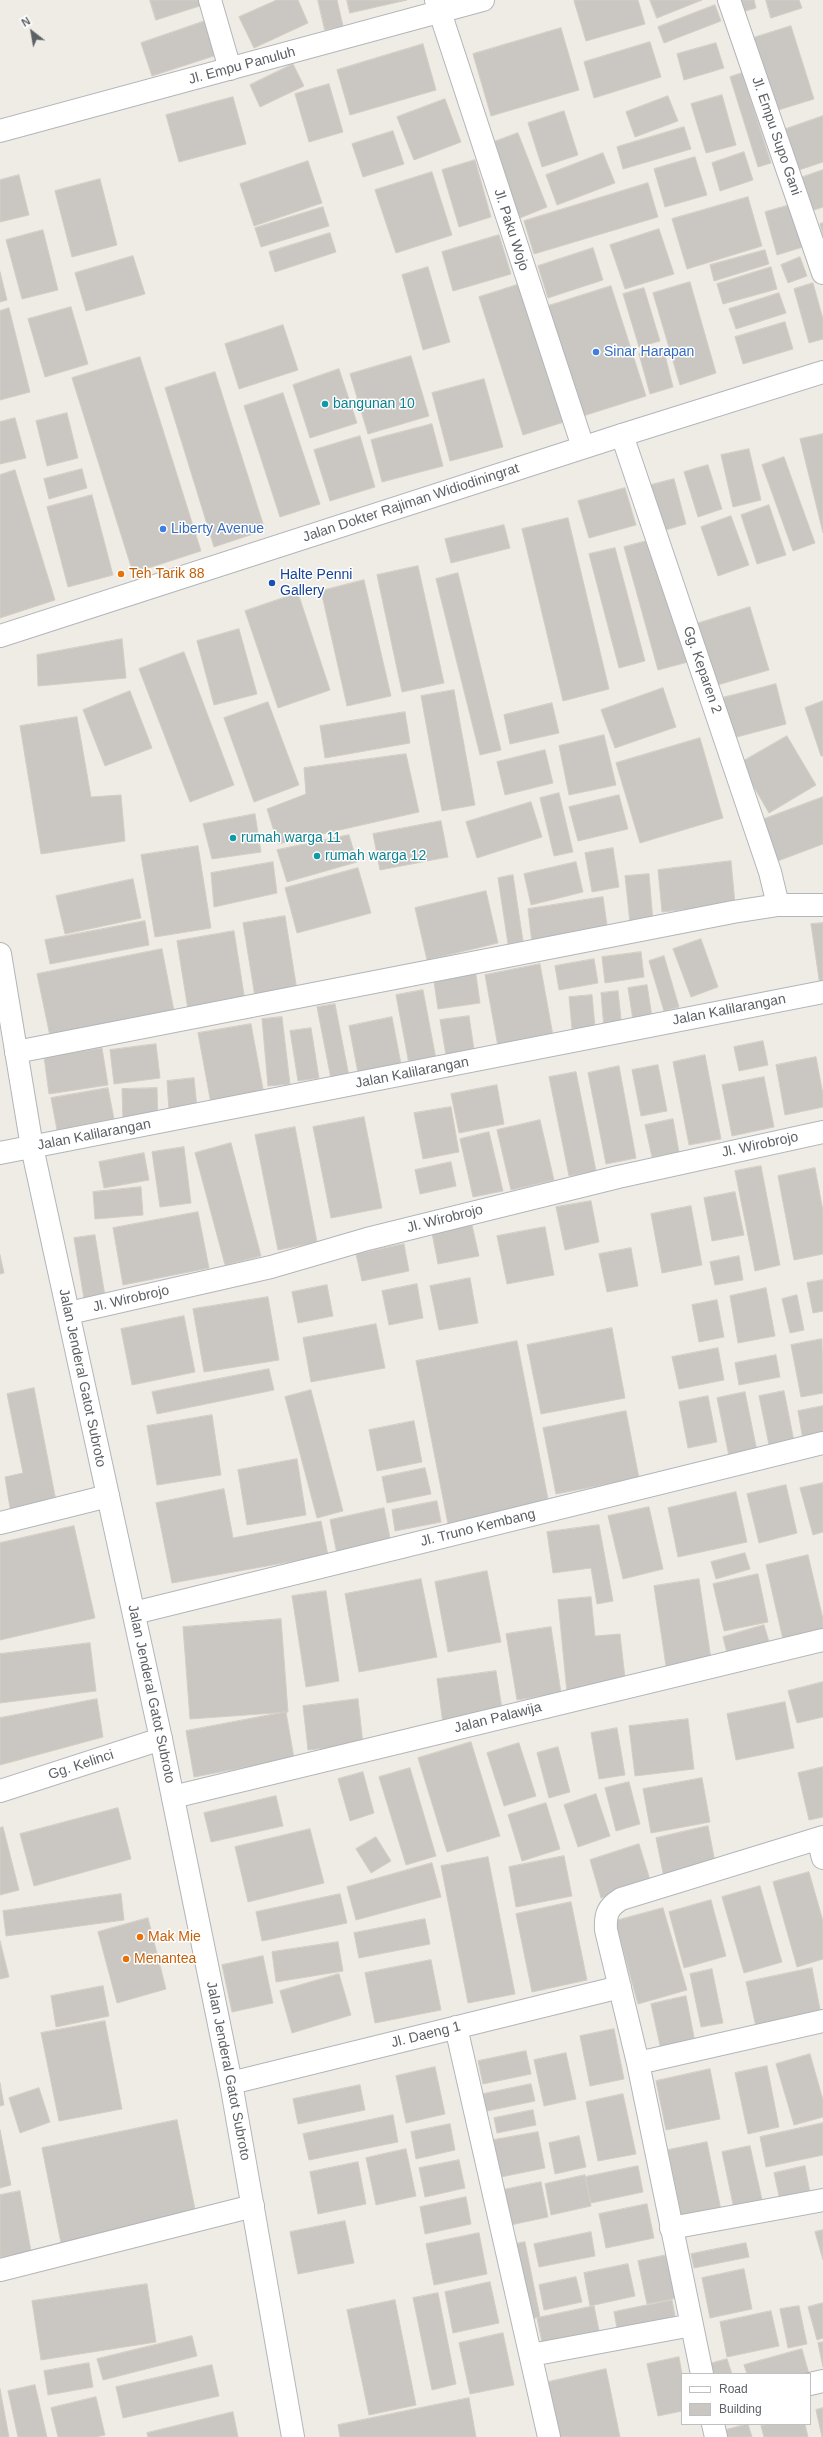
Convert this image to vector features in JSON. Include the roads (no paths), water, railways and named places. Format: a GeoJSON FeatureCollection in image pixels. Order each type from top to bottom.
{"type":"FeatureCollection","features":[{"type":"Feature","properties":{"kind":"street"},"geometry":{"type":"LineString","coordinates":[[210,0],[230,69]]}},
{"type":"Feature","properties":{"kind":"street","name":"Jl. Empu Panuluh"},"geometry":{"type":"LineString","coordinates":[[0,131],[230,69],[438,6],[483,0]]}},
{"type":"Feature","properties":{"kind":"street","name":"Jl. Empu Supo Gani"},"geometry":{"type":"LineString","coordinates":[[729,0],[823,273]]}},
{"type":"Feature","properties":{"kind":"street","name":"Jl. Paku Wojo"},"geometry":{"type":"LineString","coordinates":[[438,6],[583,447]]}},
{"type":"Feature","properties":{"kind":"street","name":"Jalan Dokter Rajiman Widiodiningrat"},"geometry":{"type":"LineString","coordinates":[[0,636],[622,434],[823,372]]}},
{"type":"Feature","properties":{"kind":"street","name":"Gg. Keparen 2"},"geometry":{"type":"LineString","coordinates":[[622,434],[770,872],[778,905]]}},
{"type":"Feature","properties":{"kind":"street"},"geometry":{"type":"LineString","coordinates":[[16,1052],[733,912],[778,905],[823,905]]}},
{"type":"Feature","properties":{"kind":"street","name":"Jalan Jenderal Gatot Subroto"},"geometry":{"type":"LineString","coordinates":[[0,954],[32,1147],[161,1739],[231,2083],[293,2437]]}},
{"type":"Feature","properties":{"kind":"street","name":"Jalan Kalilarangan"},"geometry":{"type":"LineString","coordinates":[[0,1153],[823,992]]}},
{"type":"Feature","properties":{"kind":"street","name":"Jl. Wirobrojo"},"geometry":{"type":"LineString","coordinates":[[69,1313],[271,1267],[367,1239],[618,1177],[823,1132]]}},
{"type":"Feature","properties":{"kind":"street","name":"Jl. Truno Kembang"},"geometry":{"type":"LineString","coordinates":[[134,1613],[823,1442]]}},
{"type":"Feature","properties":{"kind":"street"},"geometry":{"type":"LineString","coordinates":[[0,1523],[108,1496]]}},
{"type":"Feature","properties":{"kind":"street","name":"Jalan Palawija"},"geometry":{"type":"LineString","coordinates":[[173,1797],[823,1640]]}},
{"type":"Feature","properties":{"kind":"street","name":"Gg. Kelinci"},"geometry":{"type":"LineString","coordinates":[[0,1791],[161,1739]]}},
{"type":"Feature","properties":{"kind":"street"},"geometry":{"type":"LineString","coordinates":[[702,2373],[638,2063],[606,1930],[607,1912],[612,1905],[621,1899],[821,1845]]}},
{"type":"Feature","properties":{"kind":"street","name":"Jl. Daeng 1"},"geometry":{"type":"LineString","coordinates":[[231,2083],[620,1987]]}},
{"type":"Feature","properties":{"kind":"street"},"geometry":{"type":"LineString","coordinates":[[638,2063],[823,2020]]}},
{"type":"Feature","properties":{"kind":"street"},"geometry":{"type":"LineString","coordinates":[[456,2027],[549,2437]]}},
{"type":"Feature","properties":{"kind":"street"},"geometry":{"type":"LineString","coordinates":[[671,2228],[823,2200]]}},
{"type":"Feature","properties":{"kind":"street"},"geometry":{"type":"LineString","coordinates":[[0,2270],[253,2206]]}},
{"type":"Feature","properties":{"kind":"street"},"geometry":{"type":"LineString","coordinates":[[531,2355],[692,2325]]}},
{"type":"Feature","properties":{"kind":"street"},"geometry":{"type":"LineString","coordinates":[[811,2384],[823,2381]]}},
{"type":"Feature","properties":{"kind":"street"},"geometry":{"type":"LineString","coordinates":[[713,2425],[716,2437]]}},
{"type":"Feature","properties":{"kind":"place","name":"Sinar Harapan"},"geometry":{"type":"Point","coordinates":[596,352]}},
{"type":"Feature","properties":{"kind":"place","name":"bangunan 10"},"geometry":{"type":"Point","coordinates":[325,404]}},
{"type":"Feature","properties":{"kind":"place","name":"Liberty Avenue"},"geometry":{"type":"Point","coordinates":[163,529]}},
{"type":"Feature","properties":{"kind":"place","name":"Teh Tarik 88"},"geometry":{"type":"Point","coordinates":[121,574]}},
{"type":"Feature","properties":{"kind":"place","name":"Halte Penni Gallery"},"geometry":{"type":"Point","coordinates":[272,583]}},
{"type":"Feature","properties":{"kind":"place","name":"rumah warga 11"},"geometry":{"type":"Point","coordinates":[233,838]}},
{"type":"Feature","properties":{"kind":"place","name":"rumah warga 12"},"geometry":{"type":"Point","coordinates":[317,856]}},
{"type":"Feature","properties":{"kind":"place","name":"Mak Mie"},"geometry":{"type":"Point","coordinates":[140,1937]}},
{"type":"Feature","properties":{"kind":"place","name":"Menantea"},"geometry":{"type":"Point","coordinates":[126,1959]}}]}
